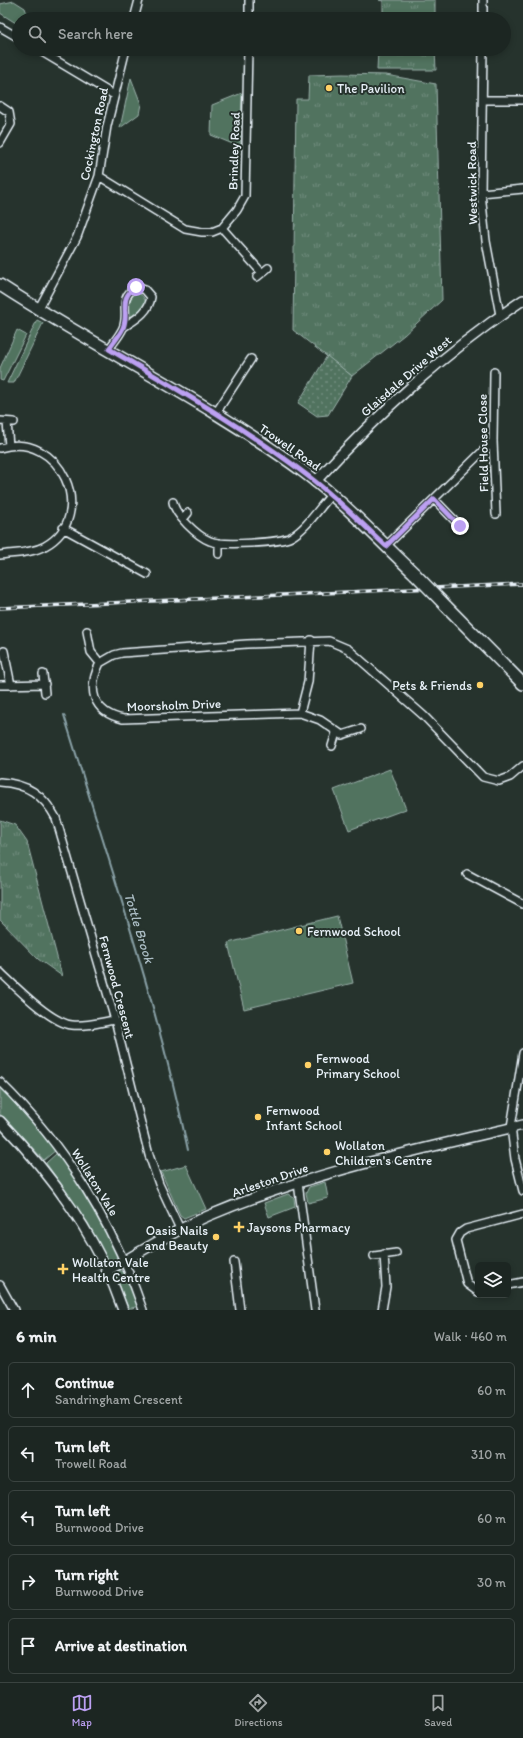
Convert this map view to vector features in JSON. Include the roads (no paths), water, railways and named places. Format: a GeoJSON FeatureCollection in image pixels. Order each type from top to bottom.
{"type":"FeatureCollection","features":[{"type":"Feature","properties":{"kind":"main road","name":"Trowell Road"},"geometry":{"type":"LineString","coordinates":[[1,287],[216,413],[272,450],[316,482],[416,574],[523,684]]}},
{"type":"Feature","properties":{"kind":"street"},"geometry":{"type":"LineString","coordinates":[[136,12],[139,0]]}},
{"type":"Feature","properties":{"kind":"street"},"geometry":{"type":"LineString","coordinates":[[249,0],[249,12]]}},
{"type":"Feature","properties":{"kind":"street"},"geometry":{"type":"LineString","coordinates":[[483,0],[483,12]]}},
{"type":"Feature","properties":{"kind":"street"},"geometry":{"type":"LineString","coordinates":[[0,27],[12,34]]}},
{"type":"Feature","properties":{"kind":"street"},"geometry":{"type":"LineString","coordinates":[[49,56],[114,95]]}},
{"type":"Feature","properties":{"kind":"street","name":"Cockington Road"},"geometry":{"type":"LineString","coordinates":[[38,310],[77,237],[99,176],[107,126],[124,56]]}},
{"type":"Feature","properties":{"kind":"street","name":"Brindley Road"},"geometry":{"type":"LineString","coordinates":[[222,228],[237,210],[245,196],[248,56]]}},
{"type":"Feature","properties":{"kind":"street","name":"Westwick Road"},"geometry":{"type":"LineString","coordinates":[[483,56],[484,100],[481,193],[486,241],[500,315]]}},
{"type":"Feature","properties":{"kind":"street"},"geometry":{"type":"LineString","coordinates":[[484,100],[523,100]]}},
{"type":"Feature","properties":{"kind":"street"},"geometry":{"type":"LineString","coordinates":[[0,106],[9,112],[11,124],[0,143]]}},
{"type":"Feature","properties":{"kind":"street"},"geometry":{"type":"LineString","coordinates":[[99,176],[185,229],[212,232],[222,228],[263,272]]}},
{"type":"Feature","properties":{"kind":"street"},"geometry":{"type":"LineString","coordinates":[[481,193],[523,189]]}},
{"type":"Feature","properties":{"kind":"street"},"geometry":{"type":"LineString","coordinates":[[109,349],[124,327],[142,315],[150,306],[151,297],[145,290],[136,287],[128,292],[124,304],[124,327]]}},
{"type":"Feature","properties":{"kind":"street","name":"Glaisdale Drive West"},"geometry":{"type":"LineString","coordinates":[[316,482],[358,436],[424,374],[500,315],[523,300]]}},
{"type":"Feature","properties":{"kind":"street"},"geometry":{"type":"LineString","coordinates":[[216,413],[251,359]]}},
{"type":"Feature","properties":{"kind":"street","name":"Field House Close"},"geometry":{"type":"LineString","coordinates":[[494,372],[496,514]]}},
{"type":"Feature","properties":{"kind":"street"},"geometry":{"type":"LineString","coordinates":[[7,422],[9,446]]}},
{"type":"Feature","properties":{"kind":"street"},"geometry":{"type":"LineString","coordinates":[[386,546],[494,441]]}},
{"type":"Feature","properties":{"kind":"street"},"geometry":{"type":"LineString","coordinates":[[0,448],[9,446],[32,447],[46,454],[58,466],[68,483],[71,500],[63,528],[55,539],[43,547],[35,550],[0,555]]}},
{"type":"Feature","properties":{"kind":"street"},"geometry":{"type":"LineString","coordinates":[[172,502],[176,513],[203,537],[219,543],[276,541],[290,538],[301,529],[331,495]]}},
{"type":"Feature","properties":{"kind":"street"},"geometry":{"type":"LineString","coordinates":[[434,499],[460,526]]}},
{"type":"Feature","properties":{"kind":"street"},"geometry":{"type":"LineString","coordinates":[[183,519],[188,513]]}},
{"type":"Feature","properties":{"kind":"street"},"geometry":{"type":"LineString","coordinates":[[63,528],[136,572],[147,574]]}},
{"type":"Feature","properties":{"kind":"street"},"geometry":{"type":"LineString","coordinates":[[219,543],[219,554]]}},
{"type":"Feature","properties":{"kind":"street"},"geometry":{"type":"LineString","coordinates":[[87,631],[91,652],[100,663],[114,655],[122,653],[311,640],[330,641],[348,650],[424,716],[483,777],[499,781],[510,777],[523,766]]}},
{"type":"Feature","properties":{"kind":"street"},"geometry":{"type":"LineString","coordinates":[[300,713],[310,671],[311,640]]}},
{"type":"Feature","properties":{"kind":"street"},"geometry":{"type":"LineString","coordinates":[[4,651],[11,685]]}},
{"type":"Feature","properties":{"kind":"street","name":"Moorsholm Drive"},"geometry":{"type":"LineString","coordinates":[[100,663],[93,684],[94,698],[104,710],[118,718],[300,713],[320,720],[336,733]]}},
{"type":"Feature","properties":{"kind":"street"},"geometry":{"type":"LineString","coordinates":[[43,674],[46,693]]}},
{"type":"Feature","properties":{"kind":"street"},"geometry":{"type":"LineString","coordinates":[[0,685],[44,684]]}},
{"type":"Feature","properties":{"kind":"street"},"geometry":{"type":"LineString","coordinates":[[332,746],[336,733],[346,735],[361,730]]}},
{"type":"Feature","properties":{"kind":"street","name":"Fernwood Crescent"},"geometry":{"type":"LineString","coordinates":[[0,782],[14,783],[33,790],[49,805],[56,818],[115,1020],[149,1155],[159,1184],[180,1229]]}},
{"type":"Feature","properties":{"kind":"street"},"geometry":{"type":"LineString","coordinates":[[467,874],[523,904]]}},
{"type":"Feature","properties":{"kind":"street"},"geometry":{"type":"LineString","coordinates":[[0,972],[36,1004],[64,1024],[78,1026],[115,1020]]}},
{"type":"Feature","properties":{"kind":"street"},"geometry":{"type":"LineString","coordinates":[[523,1053],[512,1127],[515,1159],[523,1191]]}},
{"type":"Feature","properties":{"kind":"street","name":"Wollaton Vale"},"geometry":{"type":"LineString","coordinates":[[0,1082],[36,1120],[87,1190],[124,1261],[143,1310]]}},
{"type":"Feature","properties":{"kind":"street"},"geometry":{"type":"LineString","coordinates":[[0,1121],[41,1165],[64,1194],[79,1218],[107,1271],[123,1310]]}},
{"type":"Feature","properties":{"kind":"street","name":"Arleston Drive"},"geometry":{"type":"LineString","coordinates":[[107,1271],[180,1229],[238,1204],[298,1183],[402,1153],[523,1125]]}},
{"type":"Feature","properties":{"kind":"street"},"geometry":{"type":"LineString","coordinates":[[298,1183],[316,1310]]}},
{"type":"Feature","properties":{"kind":"street"},"geometry":{"type":"LineString","coordinates":[[475,1290],[467,1284],[456,1240],[457,1237],[466,1228],[523,1214]]}},
{"type":"Feature","properties":{"kind":"street"},"geometry":{"type":"LineString","coordinates":[[374,1256],[396,1253]]}},
{"type":"Feature","properties":{"kind":"street"},"geometry":{"type":"LineString","coordinates":[[382,1310],[386,1287],[384,1254]]}},
{"type":"Feature","properties":{"kind":"street"},"geometry":{"type":"LineString","coordinates":[[234,1262],[240,1310]]}},
{"type":"Feature","properties":{"kind":"street"},"geometry":{"type":"LineString","coordinates":[[511,1284],[523,1282]]}},
{"type":"Feature","properties":{"kind":"street"},"geometry":{"type":"LineString","coordinates":[[0,1284],[14,1310]]}},
{"type":"Feature","properties":{"kind":"waterway","name":"Tottle Brook"},"geometry":{"type":"LineString","coordinates":[[64,715],[147,985],[176,1095],[188,1150]]}},
{"type":"Feature","properties":{"kind":"railway"},"geometry":{"type":"LineString","coordinates":[[0,608],[523,584]]}},
{"type":"Feature","properties":{"kind":"place","name":"The Pavilion"},"geometry":{"type":"Point","coordinates":[329,88]}},
{"type":"Feature","properties":{"kind":"place","name":"Pets & Friends"},"geometry":{"type":"Point","coordinates":[480,685]}},
{"type":"Feature","properties":{"kind":"place","name":"Fernwood School"},"geometry":{"type":"Point","coordinates":[299,931]}},
{"type":"Feature","properties":{"kind":"place","name":"Fernwood Primary School"},"geometry":{"type":"Point","coordinates":[308,1065]}},
{"type":"Feature","properties":{"kind":"place","name":"Fernwood Infant School"},"geometry":{"type":"Point","coordinates":[258,1117]}},
{"type":"Feature","properties":{"kind":"place","name":"Wollaton Children's Centre"},"geometry":{"type":"Point","coordinates":[327,1152]}},
{"type":"Feature","properties":{"kind":"place","name":"Jaysons Pharmacy"},"geometry":{"type":"Point","coordinates":[239,1227]}},
{"type":"Feature","properties":{"kind":"place","name":"Oasis Nails and Beauty"},"geometry":{"type":"Point","coordinates":[216,1237]}},
{"type":"Feature","properties":{"kind":"place","name":"Wollaton Vale Health Centre"},"geometry":{"type":"Point","coordinates":[63,1269]}}]}
